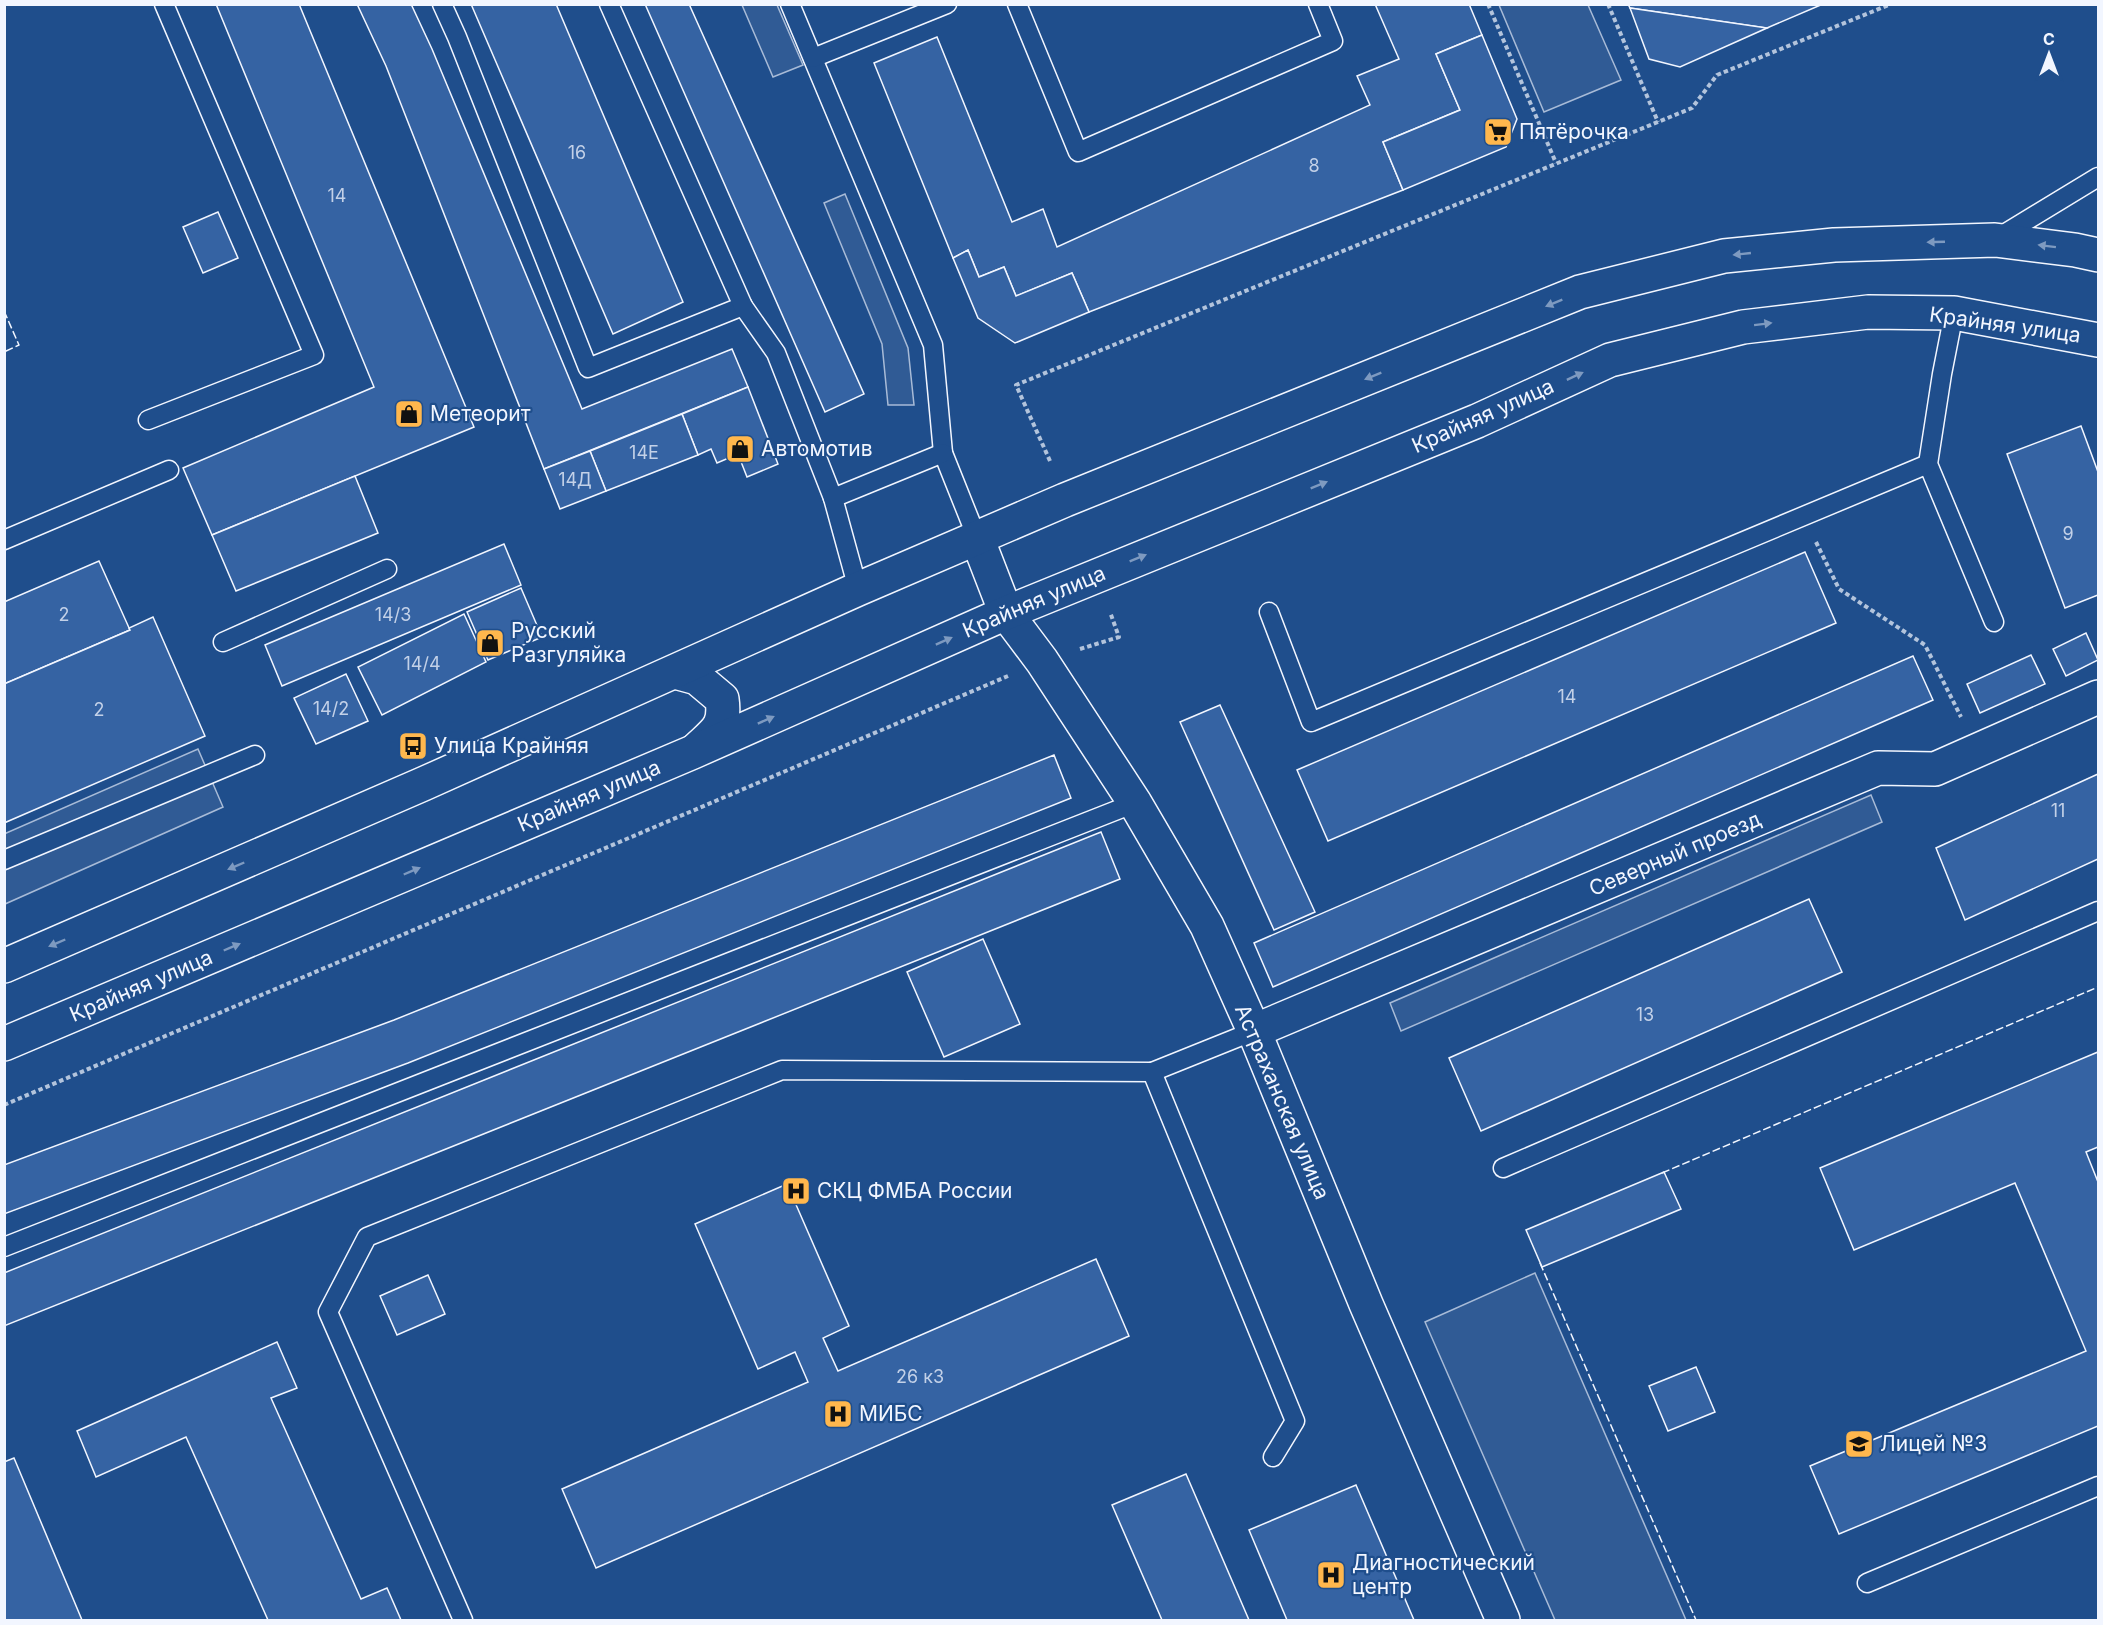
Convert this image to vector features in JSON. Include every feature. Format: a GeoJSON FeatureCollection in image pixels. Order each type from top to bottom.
{"type":"FeatureCollection","features":[{"type":"Feature","properties":{"kind":"main road"},"geometry":{"type":"LineString","coordinates":[[4,966],[300,838],[976,538],[1580,292],[1724,256],[1834,245],[1995,240],[2098,255]]}},
{"type":"Feature","properties":{"kind":"main road","name":"Крайняя улица"},"geometry":{"type":"LineString","coordinates":[[4,1044],[693,752],[1006,613],[1477,421],[1610,360],[1743,327],[1868,312],[1954,313],[2098,340]]}},
{"type":"Feature","properties":{"kind":"main road","name":"Астраханская улица"},"geometry":{"type":"LineString","coordinates":[[976,538],[1006,613],[1042,661],[1135,803],[1207,927],[1254,1031],[1366,1304],[1503,1620]]}},
{"type":"Feature","properties":{"kind":"main road"},"geometry":{"type":"LineString","coordinates":[[675,672],[697,678],[722,699],[724,714],[718,730],[693,752]]}},
{"type":"Feature","properties":{"kind":"main road","name":"Северный проезд"},"geometry":{"type":"LineString","coordinates":[[1254,1031],[1878,768],[1935,769],[2098,697]]}},
{"type":"Feature","properties":{"kind":"lane"},"geometry":{"type":"LineString","coordinates":[[148,420],[314,355],[164,4]]}},
{"type":"Feature","properties":{"kind":"lane"},"geometry":{"type":"LineString","coordinates":[[442,4],[588,368],[743,306]]}},
{"type":"Feature","properties":{"kind":"lane"},"geometry":{"type":"LineString","coordinates":[[609,4],[743,306],[776,353],[833,498],[858,589]]}},
{"type":"Feature","properties":{"kind":"lane"},"geometry":{"type":"LineString","coordinates":[[790,4],[933,345],[943,453],[976,538]]}},
{"type":"Feature","properties":{"kind":"lane"},"geometry":{"type":"LineString","coordinates":[[813,58],[947,4]]}},
{"type":"Feature","properties":{"kind":"lane"},"geometry":{"type":"LineString","coordinates":[[1017,4],[1078,152],[1333,41],[1318,4]]}},
{"type":"Feature","properties":{"kind":"lane"},"geometry":{"type":"LineString","coordinates":[[1995,240],[2098,177]]}},
{"type":"Feature","properties":{"kind":"lane"},"geometry":{"type":"LineString","coordinates":[[1954,313],[1928,464],[1994,622]]}},
{"type":"Feature","properties":{"kind":"lane"},"geometry":{"type":"LineString","coordinates":[[833,498],[943,453]]}},
{"type":"Feature","properties":{"kind":"lane"},"geometry":{"type":"LineString","coordinates":[[1269,612],[1311,722],[1928,464]]}},
{"type":"Feature","properties":{"kind":"lane"},"geometry":{"type":"LineString","coordinates":[[4,540],[169,470]]}},
{"type":"Feature","properties":{"kind":"lane"},"geometry":{"type":"LineString","coordinates":[[223,642],[387,568]]}},
{"type":"Feature","properties":{"kind":"lane"},"geometry":{"type":"LineString","coordinates":[[4,860],[255,755]]}},
{"type":"Feature","properties":{"kind":"lane"},"geometry":{"type":"LineString","coordinates":[[4,1246],[1135,803]]}},
{"type":"Feature","properties":{"kind":"lane"},"geometry":{"type":"LineString","coordinates":[[1503,1168],[2098,911]]}},
{"type":"Feature","properties":{"kind":"lane"},"geometry":{"type":"LineString","coordinates":[[463,1620],[328,1312],[367,1237],[782,1070],[1152,1072],[1254,1031]]}},
{"type":"Feature","properties":{"kind":"lane"},"geometry":{"type":"LineString","coordinates":[[1152,1072],[1295,1420],[1273,1457]]}},
{"type":"Feature","properties":{"kind":"lane"},"geometry":{"type":"LineString","coordinates":[[1867,1583],[2098,1486]]}},
{"type":"Feature","properties":{"kind":"path"},"geometry":{"type":"LineString","coordinates":[[1488,4],[1556,164]]}},
{"type":"Feature","properties":{"kind":"path"},"geometry":{"type":"LineString","coordinates":[[1608,4],[1658,122]]}},
{"type":"Feature","properties":{"kind":"path"},"geometry":{"type":"LineString","coordinates":[[1050,461],[1016,385],[1692,108],[1717,75],[1891,4]]}},
{"type":"Feature","properties":{"kind":"path"},"geometry":{"type":"LineString","coordinates":[[1804,516],[1839,590],[1925,645],[1978,750]]}},
{"type":"Feature","properties":{"kind":"path"},"geometry":{"type":"LineString","coordinates":[[4,1105],[1042,661],[1119,637],[1108,607]]}},
{"type":"Feature","properties":{"kind":"shaded area"},"geometry":{"type":"Polygon","coordinates":[[[742,5],[777,5],[803,65],[773,77],[742,5]]]}},
{"type":"Feature","properties":{"kind":"shaded area"},"geometry":{"type":"Polygon","coordinates":[[[1499,5],[1588,5],[1621,80],[1544,112],[1499,5]]]}},
{"type":"Feature","properties":{"kind":"shaded area"},"geometry":{"type":"Polygon","coordinates":[[[845,194],[908,348],[914,405],[888,405],[882,344],[824,203],[845,194]]]}},
{"type":"Feature","properties":{"kind":"shaded area"},"geometry":{"type":"Polygon","coordinates":[[[198,749],[223,807],[5,904],[4,834],[198,749]]]}},
{"type":"Feature","properties":{"kind":"shaded area"},"geometry":{"type":"Polygon","coordinates":[[[1871,795],[1882,822],[1401,1031],[1390,1003],[1871,795]]]}},
{"type":"Feature","properties":{"kind":"shaded area"},"geometry":{"type":"Polygon","coordinates":[[[1535,1273],[1686,1620],[1555,1620],[1425,1322],[1535,1273]]]}},
{"type":"Feature","properties":{"kind":"building"},"geometry":{"type":"Polygon","coordinates":[[[216,4],[299,4],[474,427],[212,535],[183,468],[374,387],[216,4]]]}},
{"type":"Feature","properties":{"kind":"building"},"geometry":{"type":"Polygon","coordinates":[[[357,4],[411,4],[432,49],[582,409],[732,349],[748,387],[544,469],[386,66],[357,4]]]}},
{"type":"Feature","properties":{"kind":"building"},"geometry":{"type":"Polygon","coordinates":[[[471,4],[556,4],[683,302],[613,334],[471,4]]]}},
{"type":"Feature","properties":{"kind":"building"},"geometry":{"type":"Polygon","coordinates":[[[645,4],[689,4],[864,394],[825,412],[645,4]]]}},
{"type":"Feature","properties":{"kind":"building"},"geometry":{"type":"Polygon","coordinates":[[[1375,4],[1469,4],[1482,35],[1436,54],[1460,110],[1383,142],[1403,190],[1089,312],[1072,273],[1016,296],[1004,267],[979,277],[968,250],[953,258],[874,63],[937,37],[1012,222],[1043,209],[1057,247],[1370,105],[1357,76],[1399,59],[1375,4]]]}},
{"type":"Feature","properties":{"kind":"building"},"geometry":{"type":"Polygon","coordinates":[[[1628,4],[1823,4],[1767,28],[1630,8],[1628,4]]]}},
{"type":"Feature","properties":{"kind":"building"},"geometry":{"type":"Polygon","coordinates":[[[1630,8],[1767,28],[1680,67],[1649,59],[1630,8]]]}},
{"type":"Feature","properties":{"kind":"building"},"geometry":{"type":"Polygon","coordinates":[[[1482,35],[1517,119],[1506,147],[1403,190],[1383,142],[1460,110],[1436,54],[1482,35]]]}},
{"type":"Feature","properties":{"kind":"building"},"geometry":{"type":"Polygon","coordinates":[[[218,212],[238,258],[203,273],[183,227],[218,212]]]}},
{"type":"Feature","properties":{"kind":"building"},"geometry":{"type":"Polygon","coordinates":[[[968,250],[979,277],[1004,267],[1016,296],[1072,273],[1089,312],[1015,343],[978,318],[953,258],[968,250]]]}},
{"type":"Feature","properties":{"kind":"building"},"geometry":{"type":"Polygon","coordinates":[[[748,387],[778,464],[747,477],[738,454],[717,463],[711,449],[698,455],[682,414],[748,387]]]}},
{"type":"Feature","properties":{"kind":"building"},"geometry":{"type":"Polygon","coordinates":[[[682,414],[698,455],[606,491],[590,451],[682,414]]]}},
{"type":"Feature","properties":{"kind":"building"},"geometry":{"type":"Polygon","coordinates":[[[2081,426],[2098,472],[2098,595],[2065,608],[2007,454],[2081,426]]]}},
{"type":"Feature","properties":{"kind":"building"},"geometry":{"type":"Polygon","coordinates":[[[590,451],[606,491],[560,509],[544,469],[590,451]]]}},
{"type":"Feature","properties":{"kind":"building"},"geometry":{"type":"Polygon","coordinates":[[[355,476],[378,533],[236,591],[212,535],[355,476]]]}},
{"type":"Feature","properties":{"kind":"building"},"geometry":{"type":"Polygon","coordinates":[[[504,544],[521,585],[282,686],[265,645],[504,544]]]}},
{"type":"Feature","properties":{"kind":"building"},"geometry":{"type":"Polygon","coordinates":[[[1805,552],[1836,623],[1328,841],[1297,770],[1805,552]]]}},
{"type":"Feature","properties":{"kind":"building"},"geometry":{"type":"Polygon","coordinates":[[[99,561],[130,630],[4,684],[4,602],[99,561]]]}},
{"type":"Feature","properties":{"kind":"building"},"geometry":{"type":"Polygon","coordinates":[[[521,588],[542,637],[488,660],[467,612],[521,588]]]}},
{"type":"Feature","properties":{"kind":"building"},"geometry":{"type":"Polygon","coordinates":[[[464,614],[486,662],[382,715],[358,667],[464,614]]]}},
{"type":"Feature","properties":{"kind":"building"},"geometry":{"type":"Polygon","coordinates":[[[153,617],[205,736],[4,823],[4,684],[130,630],[129,628],[153,617]]]}},
{"type":"Feature","properties":{"kind":"building"},"geometry":{"type":"Polygon","coordinates":[[[2086,633],[2098,660],[2066,676],[2053,649],[2086,633]]]}},
{"type":"Feature","properties":{"kind":"building"},"geometry":{"type":"Polygon","coordinates":[[[2031,655],[2045,684],[1980,713],[1967,684],[2031,655]]]}},
{"type":"Feature","properties":{"kind":"building"},"geometry":{"type":"Polygon","coordinates":[[[1913,656],[1933,700],[1273,987],[1254,943],[1913,656]]]}},
{"type":"Feature","properties":{"kind":"building"},"geometry":{"type":"Polygon","coordinates":[[[346,674],[368,721],[316,744],[294,698],[346,674]]]}},
{"type":"Feature","properties":{"kind":"building"},"geometry":{"type":"Polygon","coordinates":[[[1220,705],[1315,912],[1274,930],[1180,722],[1220,705]]]}},
{"type":"Feature","properties":{"kind":"building"},"geometry":{"type":"Polygon","coordinates":[[[1054,755],[1071,798],[408,1063],[4,1214],[4,1165],[394,1020],[1054,755]]]}},
{"type":"Feature","properties":{"kind":"building"},"geometry":{"type":"Polygon","coordinates":[[[2098,774],[2098,859],[1965,920],[1936,848],[2098,774]]]}},
{"type":"Feature","properties":{"kind":"building"},"geometry":{"type":"Polygon","coordinates":[[[1101,832],[1120,879],[4,1326],[4,1273],[1101,832]]]}},
{"type":"Feature","properties":{"kind":"building"},"geometry":{"type":"Polygon","coordinates":[[[1809,899],[1842,972],[1481,1131],[1449,1058],[1809,899]]]}},
{"type":"Feature","properties":{"kind":"building"},"geometry":{"type":"Polygon","coordinates":[[[983,939],[1020,1024],[944,1057],[907,972],[983,939]]]}},
{"type":"Feature","properties":{"kind":"building"},"geometry":{"type":"Polygon","coordinates":[[[2098,1052],[2098,1147],[2086,1152],[2098,1182],[2098,1426],[1839,1534],[1810,1466],[2086,1351],[2015,1183],[1854,1250],[1820,1168],[2098,1052]]]}},
{"type":"Feature","properties":{"kind":"building"},"geometry":{"type":"Polygon","coordinates":[[[1664,1172],[1681,1209],[1542,1267],[1526,1230],[1664,1172]]]}},
{"type":"Feature","properties":{"kind":"building"},"geometry":{"type":"Polygon","coordinates":[[[787,1184],[849,1326],[823,1338],[838,1371],[1096,1259],[1129,1336],[596,1568],[562,1489],[808,1382],[795,1352],[758,1369],[695,1224],[787,1184]]]}},
{"type":"Feature","properties":{"kind":"building"},"geometry":{"type":"Polygon","coordinates":[[[428,1275],[445,1314],[397,1335],[380,1296],[428,1275]]]}},
{"type":"Feature","properties":{"kind":"building"},"geometry":{"type":"Polygon","coordinates":[[[277,1342],[297,1388],[271,1398],[361,1599],[387,1588],[401,1620],[268,1620],[186,1437],[96,1477],[77,1431],[277,1342]]]}},
{"type":"Feature","properties":{"kind":"building"},"geometry":{"type":"Polygon","coordinates":[[[1696,1367],[1715,1412],[1668,1431],[1649,1386],[1696,1367]]]}},
{"type":"Feature","properties":{"kind":"building"},"geometry":{"type":"Polygon","coordinates":[[[14,1458],[82,1620],[4,1620],[4,1462],[14,1458]]]}},
{"type":"Feature","properties":{"kind":"building"},"geometry":{"type":"Polygon","coordinates":[[[1186,1474],[1249,1620],[1162,1620],[1112,1505],[1186,1474]]]}},
{"type":"Feature","properties":{"kind":"building","name":"Диагностический центр"},"geometry":{"type":"Polygon","coordinates":[[[1356,1485],[1414,1620],[1287,1620],[1249,1530],[1356,1485]]]}},
{"type":"Feature","properties":{"kind":"fence"},"geometry":{"type":"LineString","coordinates":[[4,311],[19,345],[4,352]]}},
{"type":"Feature","properties":{"kind":"fence"},"geometry":{"type":"LineString","coordinates":[[1662,1173],[2098,987]]}},
{"type":"Feature","properties":{"kind":"fence"},"geometry":{"type":"LineString","coordinates":[[1540,1263],[1696,1620]]}},
{"type":"Feature","properties":{"kind":"place","name":"Пятёрочка"},"geometry":{"type":"Point","coordinates":[1498,132]}},
{"type":"Feature","properties":{"kind":"place","name":"Метеорит"},"geometry":{"type":"Point","coordinates":[409,414]}},
{"type":"Feature","properties":{"kind":"place","name":"Автомотив"},"geometry":{"type":"Point","coordinates":[740,449]}},
{"type":"Feature","properties":{"kind":"place","name":"Русский Разгуляйка"},"geometry":{"type":"Point","coordinates":[490,643]}},
{"type":"Feature","properties":{"kind":"place","name":"Улица Крайняя"},"geometry":{"type":"Point","coordinates":[413,746]}},
{"type":"Feature","properties":{"kind":"place","name":"СКЦ ФМБА России"},"geometry":{"type":"Point","coordinates":[796,1191]}},
{"type":"Feature","properties":{"kind":"place","name":"МИБС"},"geometry":{"type":"Point","coordinates":[838,1414]}},
{"type":"Feature","properties":{"kind":"place","name":"Лицей №3"},"geometry":{"type":"Point","coordinates":[1859,1444]}},
{"type":"Feature","properties":{"kind":"place","name":"Диагностический центр"},"geometry":{"type":"Point","coordinates":[1331,1575]}}]}
